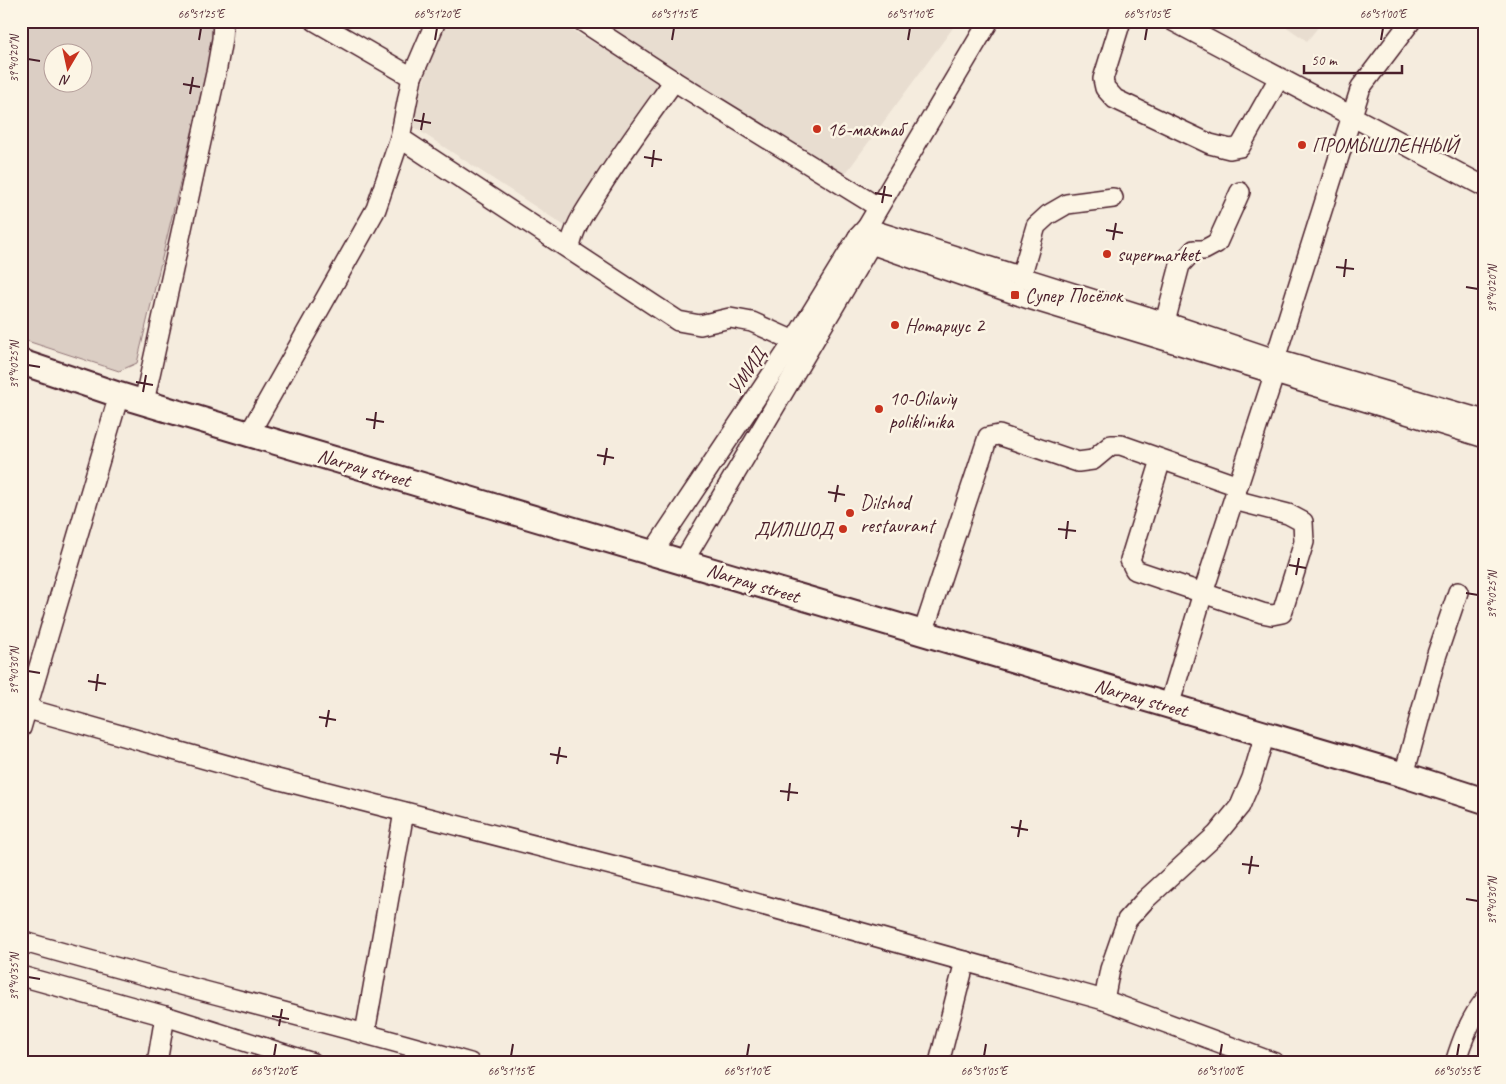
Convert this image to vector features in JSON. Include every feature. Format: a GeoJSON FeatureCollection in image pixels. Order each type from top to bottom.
{"type":"FeatureCollection","features":[{"type":"Feature","properties":{"kind":"main road","name":"Narpay street"},"geometry":{"type":"LineString","coordinates":[[21,362],[249,434],[653,552],[1404,775],[1485,801]]}},
{"type":"Feature","properties":{"kind":"street"},"geometry":{"type":"LineString","coordinates":[[144,402],[216,73],[223,21]]}},
{"type":"Feature","properties":{"kind":"street"},"geometry":{"type":"LineString","coordinates":[[315,21],[412,77]]}},
{"type":"Feature","properties":{"kind":"street"},"geometry":{"type":"LineString","coordinates":[[249,434],[376,210],[400,138],[412,77],[436,21]]}},
{"type":"Feature","properties":{"kind":"street"},"geometry":{"type":"LineString","coordinates":[[582,21],[674,81],[871,226],[1029,299],[1274,367],[1485,420]]}},
{"type":"Feature","properties":{"kind":"street","name":"УМИД"},"geometry":{"type":"LineString","coordinates":[[683,562],[871,226],[989,21]]}},
{"type":"Feature","properties":{"kind":"street"},"geometry":{"type":"LineString","coordinates":[[1121,21],[1103,79],[1105,88],[1116,99],[1210,144],[1230,149],[1240,148],[1279,78]]}},
{"type":"Feature","properties":{"kind":"street"},"geometry":{"type":"LineString","coordinates":[[1173,21],[1485,187]]}},
{"type":"Feature","properties":{"kind":"street"},"geometry":{"type":"LineString","coordinates":[[1169,706],[1361,87],[1411,21]]}},
{"type":"Feature","properties":{"kind":"street"},"geometry":{"type":"LineString","coordinates":[[570,249],[571,237],[578,223],[620,156],[674,81]]}},
{"type":"Feature","properties":{"kind":"street"},"geometry":{"type":"LineString","coordinates":[[400,138],[678,321],[700,325],[730,318],[752,322],[794,341]]}},
{"type":"Feature","properties":{"kind":"street"},"geometry":{"type":"LineString","coordinates":[[1165,322],[1180,265],[1194,250],[1204,250],[1217,243],[1240,192]]}},
{"type":"Feature","properties":{"kind":"street"},"geometry":{"type":"LineString","coordinates":[[1021,277],[1036,226],[1048,215],[1067,204],[1113,198]]}},
{"type":"Feature","properties":{"kind":"street"},"geometry":{"type":"LineString","coordinates":[[871,226],[1021,277],[1165,322],[1274,367],[1485,438]]}},
{"type":"Feature","properties":{"kind":"street","name":"УМИД"},"geometry":{"type":"LineString","coordinates":[[653,552],[871,226]]}},
{"type":"Feature","properties":{"kind":"street"},"geometry":{"type":"LineString","coordinates":[[21,728],[24,708],[119,394]]}},
{"type":"Feature","properties":{"kind":"street"},"geometry":{"type":"LineString","coordinates":[[923,633],[988,437],[999,435],[1078,462],[1093,460],[1111,445],[1121,445],[1161,460],[1303,522],[1304,542],[1282,613],[1272,615],[1262,613],[1135,570],[1130,560],[1161,460]]}},
{"type":"Feature","properties":{"kind":"street"},"geometry":{"type":"LineString","coordinates":[[1404,775],[1436,657],[1458,592]]}},
{"type":"Feature","properties":{"kind":"street"},"geometry":{"type":"LineString","coordinates":[[24,708],[404,812],[712,891],[1104,1000],[1275,1063]]}},
{"type":"Feature","properties":{"kind":"street"},"geometry":{"type":"LineString","coordinates":[[1104,1000],[1110,969],[1127,920],[1146,899],[1217,834],[1240,806],[1252,778],[1265,734]]}},
{"type":"Feature","properties":{"kind":"street"},"geometry":{"type":"LineString","coordinates":[[365,1033],[404,812]]}},
{"type":"Feature","properties":{"kind":"street"},"geometry":{"type":"LineString","coordinates":[[21,941],[139,975],[365,1033],[470,1063]]}},
{"type":"Feature","properties":{"kind":"street"},"geometry":{"type":"LineString","coordinates":[[939,1063],[965,962]]}},
{"type":"Feature","properties":{"kind":"street"},"geometry":{"type":"LineString","coordinates":[[21,976],[164,1016],[313,1063]]}},
{"type":"Feature","properties":{"kind":"street"},"geometry":{"type":"LineString","coordinates":[[1455,1063],[1463,1036],[1477,1009],[1485,1000]]}},
{"type":"Feature","properties":{"kind":"street"},"geometry":{"type":"LineString","coordinates":[[158,1063],[164,1016]]}},
{"type":"Feature","properties":{"kind":"shaded area"},"geometry":{"type":"Polygon","coordinates":[[[21,21],[213,21],[214,40],[137,363],[119,371],[21,339],[21,21]]]}},
{"type":"Feature","properties":{"kind":"shaded area"},"geometry":{"type":"Polygon","coordinates":[[[448,21],[557,21],[661,83],[568,228],[412,126],[432,50],[448,21]]]}},
{"type":"Feature","properties":{"kind":"shaded area","name":"16-мактаб"},"geometry":{"type":"Polygon","coordinates":[[[584,21],[958,21],[840,181],[584,21]]]}},
{"type":"Feature","properties":{"kind":"shaded area"},"geometry":{"type":"Polygon","coordinates":[[[1278,21],[1323,21],[1307,41],[1278,21]]]}},
{"type":"Feature","properties":{"kind":"place","name":"16-мактаб"},"geometry":{"type":"Point","coordinates":[817,129]}},
{"type":"Feature","properties":{"kind":"place","name":"ПРОМЫШЛЕННЫЙ"},"geometry":{"type":"Point","coordinates":[1302,145]}},
{"type":"Feature","properties":{"kind":"place","name":"supermarket"},"geometry":{"type":"Point","coordinates":[1107,254]}},
{"type":"Feature","properties":{"kind":"place","name":"Супер Посёлок"},"geometry":{"type":"Point","coordinates":[1015,295]}},
{"type":"Feature","properties":{"kind":"place","name":"Нотариус 2"},"geometry":{"type":"Point","coordinates":[895,325]}},
{"type":"Feature","properties":{"kind":"place","name":"10-Oilaviy poliklinika"},"geometry":{"type":"Point","coordinates":[879,409]}},
{"type":"Feature","properties":{"kind":"place","name":"Dilshod restaurant"},"geometry":{"type":"Point","coordinates":[850,513]}},
{"type":"Feature","properties":{"kind":"place","name":"ДИЛШОД"},"geometry":{"type":"Point","coordinates":[843,529]}}]}
